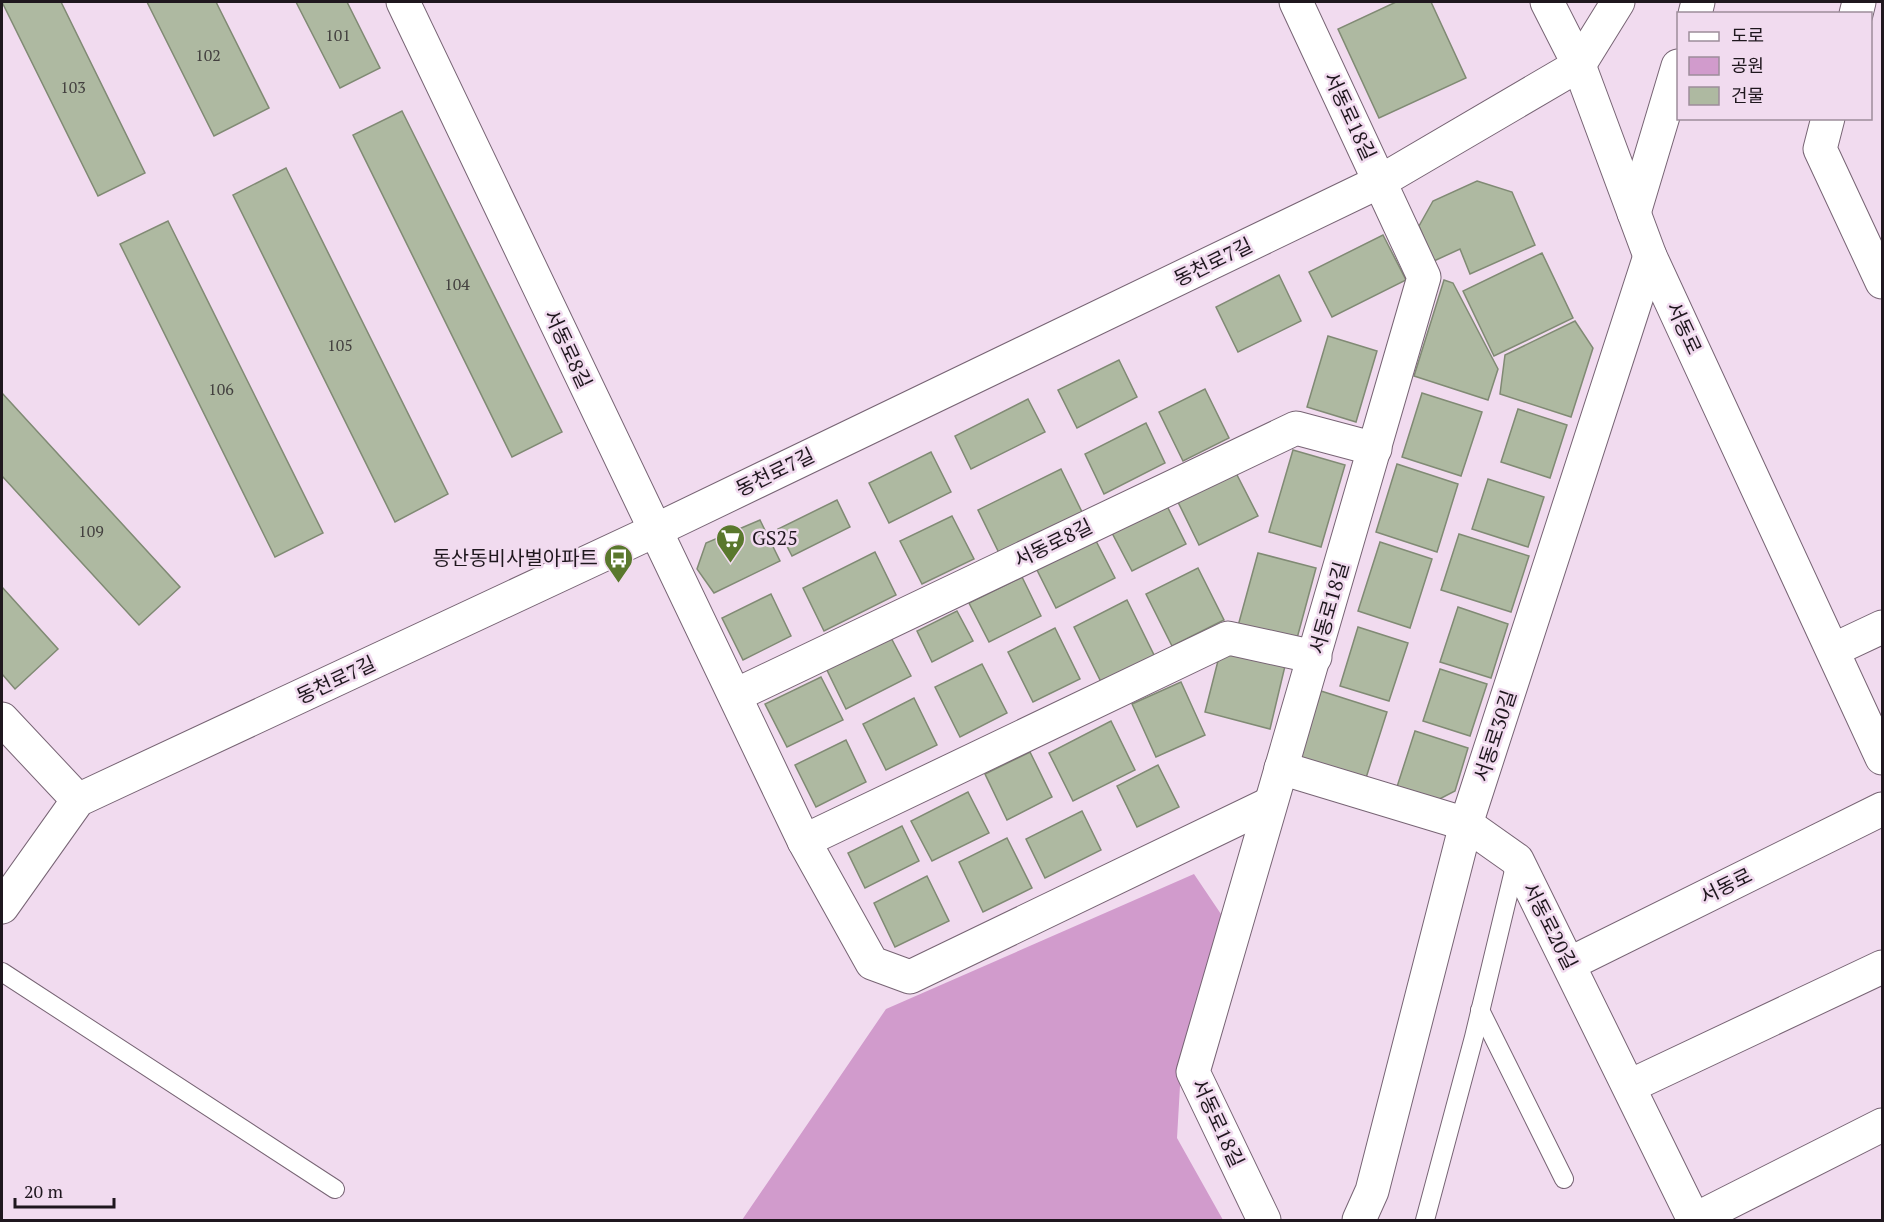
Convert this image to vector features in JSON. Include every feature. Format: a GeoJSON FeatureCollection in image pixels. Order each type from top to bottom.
{"type":"FeatureCollection","features":[{"type":"Feature","properties":{"kind":"street","name":"서동로8길"},"geometry":{"type":"LineString","coordinates":[[403,2],[804,841],[872,963],[910,977],[1269,804]]}},
{"type":"Feature","properties":{"kind":"street","name":"서동로18길"},"geometry":{"type":"LineString","coordinates":[[1264,1221],[1193,1072],[1424,277],[1296,2]]}},
{"type":"Feature","properties":{"kind":"street","name":"서동로"},"geometry":{"type":"LineString","coordinates":[[1547,2],[1579,65],[1650,256],[1882,758]]}},
{"type":"Feature","properties":{"kind":"street"},"geometry":{"type":"LineString","coordinates":[[1579,65],[1618,2]]}},
{"type":"Feature","properties":{"kind":"street","name":"동천로7길"},"geometry":{"type":"LineString","coordinates":[[2,906],[78,800],[654,531],[1381,181],[1579,65]]}},
{"type":"Feature","properties":{"kind":"street"},"geometry":{"type":"LineString","coordinates":[[1634,213],[1677,69]]}},
{"type":"Feature","properties":{"kind":"street"},"geometry":{"type":"LineString","coordinates":[[1827,120],[1820,149],[1882,282]]}},
{"type":"Feature","properties":{"kind":"street","name":"서동로30길"},"geometry":{"type":"LineString","coordinates":[[1359,1221],[1372,1191],[1466,824],[1650,256]]}},
{"type":"Feature","properties":{"kind":"street","name":"서동로8길"},"geometry":{"type":"LineString","coordinates":[[736,695],[1296,428],[1375,449]]}},
{"type":"Feature","properties":{"kind":"street"},"geometry":{"type":"LineString","coordinates":[[1833,650],[1882,627]]}},
{"type":"Feature","properties":{"kind":"street"},"geometry":{"type":"LineString","coordinates":[[804,841],[1228,638],[1315,657]]}},
{"type":"Feature","properties":{"kind":"street"},"geometry":{"type":"LineString","coordinates":[[2,719],[78,800]]}},
{"type":"Feature","properties":{"kind":"street","name":"서동로20길"},"geometry":{"type":"LineString","coordinates":[[1281,768],[1466,824],[1517,861],[1630,1086],[1694,1220]]}},
{"type":"Feature","properties":{"kind":"street","name":"서동로"},"geometry":{"type":"LineString","coordinates":[[1569,964],[1882,809]]}},
{"type":"Feature","properties":{"kind":"street"},"geometry":{"type":"LineString","coordinates":[[1630,1086],[1882,967]]}},
{"type":"Feature","properties":{"kind":"street"},"geometry":{"type":"LineString","coordinates":[[1694,1220],[1882,1125]]}},
{"type":"Feature","properties":{"kind":"lane"},"geometry":{"type":"LineString","coordinates":[[1425,1221],[1517,861]]}},
{"type":"Feature","properties":{"kind":"lane"},"geometry":{"type":"LineString","coordinates":[[2,972],[335,1189]]}},
{"type":"Feature","properties":{"kind":"lane"},"geometry":{"type":"LineString","coordinates":[[1480,1010],[1564,1179]]}},
{"type":"Feature","properties":{"kind":"green space"},"geometry":{"type":"Polygon","coordinates":[[[1194,874],[1227,923],[1181,1069],[1177,1138],[1223,1220],[742,1220],[886,1009],[1194,874]]]}},
{"type":"Feature","properties":{"kind":"building"},"geometry":{"type":"Polygon","coordinates":[[[2,2],[61,2],[145,173],[98,196],[2,2]]]}},
{"type":"Feature","properties":{"kind":"building"},"geometry":{"type":"Polygon","coordinates":[[[147,2],[216,2],[269,108],[214,136],[147,2]]]}},
{"type":"Feature","properties":{"kind":"building"},"geometry":{"type":"Polygon","coordinates":[[[296,2],[347,2],[380,68],[340,88],[296,2]]]}},
{"type":"Feature","properties":{"kind":"building"},"geometry":{"type":"Polygon","coordinates":[[[1396,2],[1431,2],[1466,78],[1379,118],[1338,29],[1396,2]]]}},
{"type":"Feature","properties":{"kind":"building"},"geometry":{"type":"Polygon","coordinates":[[[402,111],[562,432],[512,457],[353,135],[402,111]]]}},
{"type":"Feature","properties":{"kind":"building"},"geometry":{"type":"Polygon","coordinates":[[[286,168],[448,494],[395,522],[233,195],[286,168]]]}},
{"type":"Feature","properties":{"kind":"building"},"geometry":{"type":"Polygon","coordinates":[[[1477,181],[1512,192],[1535,245],[1470,274],[1460,249],[1434,261],[1419,226],[1433,201],[1477,181]]]}},
{"type":"Feature","properties":{"kind":"building"},"geometry":{"type":"Polygon","coordinates":[[[168,221],[323,533],[275,557],[120,244],[168,221]]]}},
{"type":"Feature","properties":{"kind":"building"},"geometry":{"type":"Polygon","coordinates":[[[1383,235],[1406,280],[1332,317],[1309,272],[1383,235]]]}},
{"type":"Feature","properties":{"kind":"building"},"geometry":{"type":"Polygon","coordinates":[[[1542,253],[1573,318],[1494,356],[1463,291],[1542,253]]]}},
{"type":"Feature","properties":{"kind":"building"},"geometry":{"type":"Polygon","coordinates":[[[1279,275],[1301,321],[1238,352],[1216,307],[1279,275]]]}},
{"type":"Feature","properties":{"kind":"building"},"geometry":{"type":"Polygon","coordinates":[[[1444,280],[1453,283],[1498,369],[1488,400],[1414,376],[1444,280]]]}},
{"type":"Feature","properties":{"kind":"building"},"geometry":{"type":"Polygon","coordinates":[[[1575,321],[1593,348],[1571,417],[1500,394],[1505,355],[1575,321]]]}},
{"type":"Feature","properties":{"kind":"building"},"geometry":{"type":"Polygon","coordinates":[[[1328,336],[1377,351],[1356,422],[1307,407],[1328,336]]]}},
{"type":"Feature","properties":{"kind":"building"},"geometry":{"type":"Polygon","coordinates":[[[1119,360],[1137,397],[1077,428],[1058,390],[1119,360]]]}},
{"type":"Feature","properties":{"kind":"building"},"geometry":{"type":"Polygon","coordinates":[[[1205,389],[1229,438],[1183,461],[1159,412],[1205,389]]]}},
{"type":"Feature","properties":{"kind":"building"},"geometry":{"type":"Polygon","coordinates":[[[2,393],[180,587],[139,625],[2,476],[2,393]]]}},
{"type":"Feature","properties":{"kind":"building"},"geometry":{"type":"Polygon","coordinates":[[[1422,393],[1482,412],[1461,476],[1402,457],[1422,393]]]}},
{"type":"Feature","properties":{"kind":"building"},"geometry":{"type":"Polygon","coordinates":[[[1028,399],[1045,432],[971,469],[955,436],[1028,399]]]}},
{"type":"Feature","properties":{"kind":"building"},"geometry":{"type":"Polygon","coordinates":[[[1518,409],[1567,425],[1550,478],[1501,462],[1518,409]]]}},
{"type":"Feature","properties":{"kind":"building"},"geometry":{"type":"Polygon","coordinates":[[[1146,423],[1165,463],[1104,494],[1085,454],[1146,423]]]}},
{"type":"Feature","properties":{"kind":"building"},"geometry":{"type":"Polygon","coordinates":[[[1293,450],[1345,465],[1321,547],[1269,532],[1293,450]]]}},
{"type":"Feature","properties":{"kind":"building"},"geometry":{"type":"Polygon","coordinates":[[[931,452],[951,492],[889,523],[869,483],[931,452]]]}},
{"type":"Feature","properties":{"kind":"building"},"geometry":{"type":"Polygon","coordinates":[[[1397,464],[1458,484],[1437,552],[1376,532],[1397,464]]]}},
{"type":"Feature","properties":{"kind":"building"},"geometry":{"type":"Polygon","coordinates":[[[1061,469],[1082,512],[999,553],[978,510],[1061,469]]]}},
{"type":"Feature","properties":{"kind":"building"},"geometry":{"type":"Polygon","coordinates":[[[1234,469],[1258,516],[1199,545],[1176,498],[1234,469]]]}},
{"type":"Feature","properties":{"kind":"building"},"geometry":{"type":"Polygon","coordinates":[[[1488,479],[1544,497],[1528,547],[1472,529],[1488,479]]]}},
{"type":"Feature","properties":{"kind":"building"},"geometry":{"type":"Polygon","coordinates":[[[837,500],[850,527],[792,556],[778,529],[837,500]]]}},
{"type":"Feature","properties":{"kind":"building"},"geometry":{"type":"Polygon","coordinates":[[[1166,504],[1186,544],[1132,571],[1111,531],[1166,504]]]}},
{"type":"Feature","properties":{"kind":"building"},"geometry":{"type":"Polygon","coordinates":[[[952,516],[974,559],[922,584],[900,541],[952,516]]]}},
{"type":"Feature","properties":{"kind":"building"},"geometry":{"type":"Polygon","coordinates":[[[760,520],[780,561],[714,593],[697,569],[706,543],[760,520]]]}},
{"type":"Feature","properties":{"kind":"building"},"geometry":{"type":"Polygon","coordinates":[[[1459,534],[1529,556],[1511,612],[1441,590],[1459,534]]]}},
{"type":"Feature","properties":{"kind":"building"},"geometry":{"type":"Polygon","coordinates":[[[1094,537],[1115,578],[1056,608],[1035,566],[1094,537]]]}},
{"type":"Feature","properties":{"kind":"building"},"geometry":{"type":"Polygon","coordinates":[[[1380,542],[1432,559],[1410,628],[1358,611],[1380,542]]]}},
{"type":"Feature","properties":{"kind":"building"},"geometry":{"type":"Polygon","coordinates":[[[875,552],[896,595],[824,631],[803,588],[875,552]]]}},
{"type":"Feature","properties":{"kind":"building"},"geometry":{"type":"Polygon","coordinates":[[[1258,553],[1316,568],[1296,642],[1238,626],[1258,553]]]}},
{"type":"Feature","properties":{"kind":"building"},"geometry":{"type":"Polygon","coordinates":[[[1198,568],[1224,620],[1172,646],[1146,594],[1198,568]]]}},
{"type":"Feature","properties":{"kind":"building"},"geometry":{"type":"Polygon","coordinates":[[[1022,577],[1041,616],[989,642],[969,603],[1022,577]]]}},
{"type":"Feature","properties":{"kind":"building"},"geometry":{"type":"Polygon","coordinates":[[[2,587],[58,649],[15,689],[2,674],[2,587]]]}},
{"type":"Feature","properties":{"kind":"building"},"geometry":{"type":"Polygon","coordinates":[[[771,594],[791,636],[743,660],[722,618],[771,594]]]}},
{"type":"Feature","properties":{"kind":"building"},"geometry":{"type":"Polygon","coordinates":[[[1127,600],[1156,659],[1103,686],[1074,627],[1127,600]]]}},
{"type":"Feature","properties":{"kind":"building"},"geometry":{"type":"Polygon","coordinates":[[[1458,607],[1508,624],[1491,678],[1440,662],[1458,607]]]}},
{"type":"Feature","properties":{"kind":"building"},"geometry":{"type":"Polygon","coordinates":[[[957,611],[973,641],[932,662],[917,631],[957,611]]]}},
{"type":"Feature","properties":{"kind":"building"},"geometry":{"type":"Polygon","coordinates":[[[1358,627],[1408,643],[1389,701],[1340,686],[1358,627]]]}},
{"type":"Feature","properties":{"kind":"building"},"geometry":{"type":"Polygon","coordinates":[[[1055,628],[1080,679],[1033,702],[1008,652],[1055,628]]]}},
{"type":"Feature","properties":{"kind":"building"},"geometry":{"type":"Polygon","coordinates":[[[888,632],[911,676],[846,709],[824,664],[888,632]]]}},
{"type":"Feature","properties":{"kind":"building"},"geometry":{"type":"Polygon","coordinates":[[[1221,649],[1285,666],[1270,729],[1205,712],[1221,649]]]}},
{"type":"Feature","properties":{"kind":"building"},"geometry":{"type":"Polygon","coordinates":[[[982,664],[1007,713],[960,737],[935,687],[982,664]]]}},
{"type":"Feature","properties":{"kind":"building"},"geometry":{"type":"Polygon","coordinates":[[[1440,669],[1487,684],[1470,736],[1423,721],[1440,669]]]}},
{"type":"Feature","properties":{"kind":"building"},"geometry":{"type":"Polygon","coordinates":[[[821,677],[843,720],[787,747],[765,704],[821,677]]]}},
{"type":"Feature","properties":{"kind":"building"},"geometry":{"type":"Polygon","coordinates":[[[1181,682],[1205,735],[1156,757],[1132,704],[1181,682]]]}},
{"type":"Feature","properties":{"kind":"building"},"geometry":{"type":"Polygon","coordinates":[[[1321,691],[1387,712],[1365,781],[1299,760],[1321,691]]]}},
{"type":"Feature","properties":{"kind":"building"},"geometry":{"type":"Polygon","coordinates":[[[914,698],[937,745],[886,770],[863,724],[914,698]]]}},
{"type":"Feature","properties":{"kind":"building"},"geometry":{"type":"Polygon","coordinates":[[[1111,721],[1135,770],[1073,801],[1049,753],[1111,721]]]}},
{"type":"Feature","properties":{"kind":"building"},"geometry":{"type":"Polygon","coordinates":[[[1415,731],[1468,748],[1455,791],[1430,804],[1395,793],[1415,731]]]}},
{"type":"Feature","properties":{"kind":"building"},"geometry":{"type":"Polygon","coordinates":[[[846,740],[866,782],[816,807],[795,765],[846,740]]]}},
{"type":"Feature","properties":{"kind":"building"},"geometry":{"type":"Polygon","coordinates":[[[1030,752],[1052,797],[1007,820],[985,774],[1030,752]]]}},
{"type":"Feature","properties":{"kind":"building"},"geometry":{"type":"Polygon","coordinates":[[[1158,765],[1179,807],[1137,827],[1117,786],[1158,765]]]}},
{"type":"Feature","properties":{"kind":"building"},"geometry":{"type":"Polygon","coordinates":[[[968,792],[989,833],[932,861],[911,821],[968,792]]]}},
{"type":"Feature","properties":{"kind":"building"},"geometry":{"type":"Polygon","coordinates":[[[1082,811],[1101,850],[1045,878],[1026,839],[1082,811]]]}},
{"type":"Feature","properties":{"kind":"building"},"geometry":{"type":"Polygon","coordinates":[[[902,826],[919,861],[865,888],[848,853],[902,826]]]}},
{"type":"Feature","properties":{"kind":"building"},"geometry":{"type":"Polygon","coordinates":[[[1007,838],[1032,888],[983,912],[959,862],[1007,838]]]}},
{"type":"Feature","properties":{"kind":"building"},"geometry":{"type":"Polygon","coordinates":[[[927,876],[949,921],[895,947],[874,903],[927,876]]]}},
{"type":"Feature","properties":{"kind":"place","name":"GS25"},"geometry":{"type":"Point","coordinates":[731,564]}},
{"type":"Feature","properties":{"kind":"place","name":"동산동비사벌아파트"},"geometry":{"type":"Point","coordinates":[619,584]}}]}
